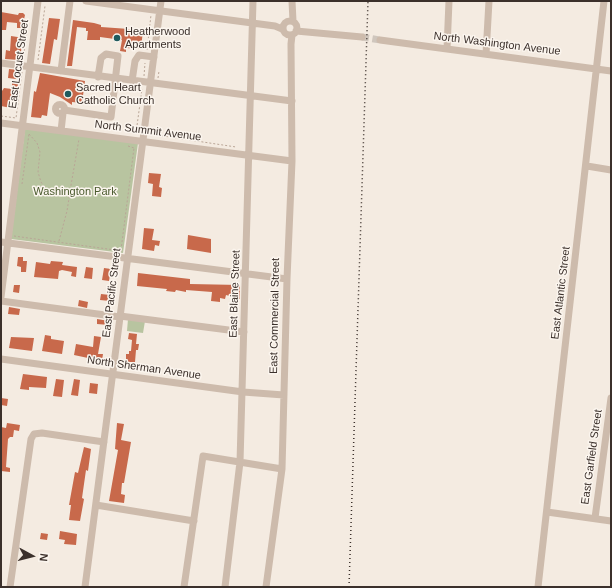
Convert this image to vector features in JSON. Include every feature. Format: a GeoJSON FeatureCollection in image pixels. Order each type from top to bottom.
{"type":"FeatureCollection","features":[{"type":"Feature","properties":{"kind":"street","name":"East Locust Street"},"geometry":{"type":"LineString","coordinates":[[1,297],[5,243],[24,127],[38,1]]}},
{"type":"Feature","properties":{"kind":"street"},"geometry":{"type":"LineString","coordinates":[[61,71],[70,1]]}},
{"type":"Feature","properties":{"kind":"street"},"geometry":{"type":"LineString","coordinates":[[86,1],[253,24],[288,27],[304,31],[362,37]]}},
{"type":"Feature","properties":{"kind":"street","name":"East Pacific Street"},"geometry":{"type":"LineString","coordinates":[[85,587],[120,317],[138,143],[150,83],[161,1]]}},
{"type":"Feature","properties":{"kind":"street","name":"East Blaine Street"},"geometry":{"type":"LineString","coordinates":[[225,587],[240,462],[250,152],[253,1]]}},
{"type":"Feature","properties":{"kind":"street"},"geometry":{"type":"LineString","coordinates":[[447,49],[449,1]]}},
{"type":"Feature","properties":{"kind":"street"},"geometry":{"type":"LineString","coordinates":[[486,54],[489,1]]}},
{"type":"Feature","properties":{"kind":"street","name":"East Atlantic Street"},"geometry":{"type":"LineString","coordinates":[[538,587],[587,166],[604,1]]}},
{"type":"Feature","properties":{"kind":"street","name":"East Commercial Street"},"geometry":{"type":"LineString","coordinates":[[266,587],[282,469],[292,161],[291,44],[288,27],[292,3]]}},
{"type":"Feature","properties":{"kind":"street","name":"North Washington Avenue"},"geometry":{"type":"LineString","coordinates":[[380,40],[611,70]]}},
{"type":"Feature","properties":{"kind":"street"},"geometry":{"type":"LineString","coordinates":[[61,131],[64,112],[111,117],[118,56],[106,54],[101,58],[98,77]]}},
{"type":"Feature","properties":{"kind":"street"},"geometry":{"type":"LineString","coordinates":[[132,81],[135,61],[139,55],[154,57]]}},
{"type":"Feature","properties":{"kind":"street"},"geometry":{"type":"LineString","coordinates":[[1,63],[251,97],[292,101]]}},
{"type":"Feature","properties":{"kind":"street","name":"North Summit Avenue"},"geometry":{"type":"LineString","coordinates":[[1,123],[138,143],[250,152],[292,161]]}},
{"type":"Feature","properties":{"kind":"street"},"geometry":{"type":"LineString","coordinates":[[587,166],[611,170]]}},
{"type":"Feature","properties":{"kind":"street"},"geometry":{"type":"LineString","coordinates":[[5,243],[287,279]]}},
{"type":"Feature","properties":{"kind":"street"},"geometry":{"type":"LineString","coordinates":[[1,301],[244,332]]}},
{"type":"Feature","properties":{"kind":"street","name":"North Sherman Avenue"},"geometry":{"type":"LineString","coordinates":[[1,359],[112,375],[284,396]]}},
{"type":"Feature","properties":{"kind":"street","name":"East Garfield Street"},"geometry":{"type":"LineString","coordinates":[[595,518],[611,398]]}},
{"type":"Feature","properties":{"kind":"street"},"geometry":{"type":"LineString","coordinates":[[10,587],[31,439],[34,434],[42,433],[104,442]]}},
{"type":"Feature","properties":{"kind":"street"},"geometry":{"type":"LineString","coordinates":[[184,587],[203,456],[282,469]]}},
{"type":"Feature","properties":{"kind":"street"},"geometry":{"type":"LineString","coordinates":[[96,505],[194,521]]}},
{"type":"Feature","properties":{"kind":"street"},"geometry":{"type":"LineString","coordinates":[[547,512],[611,521]]}},
{"type":"Feature","properties":{"kind":"path"},"geometry":{"type":"LineString","coordinates":[[1,116],[16,118]]}},
{"type":"Feature","properties":{"kind":"path"},"geometry":{"type":"LineString","coordinates":[[24,127],[34,139],[40,152],[38,172],[41,182],[47,191],[55,194],[70,191]]}},
{"type":"Feature","properties":{"kind":"path"},"geometry":{"type":"LineString","coordinates":[[150,135],[250,152]]}},
{"type":"Feature","properties":{"kind":"path"},"geometry":{"type":"LineString","coordinates":[[59,242],[67,211],[79,137]]}},
{"type":"Feature","properties":{"kind":"path"},"geometry":{"type":"LineString","coordinates":[[120,253],[138,143]]}},
{"type":"Feature","properties":{"kind":"path"},"geometry":{"type":"LineString","coordinates":[[12,236],[123,251]]}},
{"type":"Feature","properties":{"kind":"green space","name":"Washington Park"},"geometry":{"type":"Polygon","coordinates":[[[25,129],[138,143],[123,253],[11,239],[25,129]]]}},
{"type":"Feature","properties":{"kind":"green space"},"geometry":{"type":"Polygon","coordinates":[[[128,319],[145,321],[143,333],[127,331],[128,319]]]}},
{"type":"Feature","properties":{"kind":"building"},"geometry":{"type":"Polygon","coordinates":[[[1,12],[18,15],[19,13],[23,13],[25,15],[22,28],[17,28],[17,23],[7,22],[6,30],[1,30],[1,12]]]}},
{"type":"Feature","properties":{"kind":"building"},"geometry":{"type":"Polygon","coordinates":[[[49,18],[60,19],[57,40],[54,39],[50,64],[42,63],[49,18]]]}},
{"type":"Feature","properties":{"kind":"building"},"geometry":{"type":"Polygon","coordinates":[[[73,20],[94,23],[101,25],[101,27],[143,30],[141,49],[126,48],[126,52],[120,51],[122,40],[100,37],[100,40],[87,40],[88,31],[86,31],[86,28],[77,27],[72,66],[67,66],[73,20]]]}},
{"type":"Feature","properties":{"kind":"building"},"geometry":{"type":"Polygon","coordinates":[[[11,36],[24,38],[19,60],[5,59],[6,50],[10,51],[11,36]]]}},
{"type":"Feature","properties":{"kind":"building"},"geometry":{"type":"Polygon","coordinates":[[[9,69],[18,70],[16,79],[8,78],[9,69]]]}},
{"type":"Feature","properties":{"kind":"building","name":"Sacred Heart Catholic Church"},"geometry":{"type":"Polygon","coordinates":[[[40,73],[85,81],[82,103],[72,102],[72,105],[60,97],[50,93],[47,116],[42,115],[41,118],[31,117],[34,91],[36,92],[40,73]]]}},
{"type":"Feature","properties":{"kind":"building"},"geometry":{"type":"Polygon","coordinates":[[[12,83],[18,83],[16,109],[1,106],[2,91],[4,88],[12,89],[12,83]]]}},
{"type":"Feature","properties":{"kind":"building"},"geometry":{"type":"Polygon","coordinates":[[[149,173],[161,174],[159,187],[162,188],[161,197],[152,196],[153,184],[148,183],[149,173]]]}},
{"type":"Feature","properties":{"kind":"building"},"geometry":{"type":"Polygon","coordinates":[[[144,228],[154,229],[152,240],[160,241],[159,246],[155,245],[154,251],[142,249],[144,228]]]}},
{"type":"Feature","properties":{"kind":"building"},"geometry":{"type":"Polygon","coordinates":[[[188,235],[211,239],[211,253],[187,249],[188,235]]]}},
{"type":"Feature","properties":{"kind":"building"},"geometry":{"type":"Polygon","coordinates":[[[18,257],[23,257],[23,261],[27,261],[26,272],[21,272],[21,267],[17,266],[18,257]]]}},
{"type":"Feature","properties":{"kind":"building"},"geometry":{"type":"Polygon","coordinates":[[[51,261],[63,262],[62,265],[77,267],[76,277],[71,276],[72,272],[62,270],[59,271],[58,279],[34,277],[36,262],[50,264],[51,261]]]}},
{"type":"Feature","properties":{"kind":"building"},"geometry":{"type":"Polygon","coordinates":[[[86,267],[93,268],[92,279],[84,278],[86,267]]]}},
{"type":"Feature","properties":{"kind":"building"},"geometry":{"type":"Polygon","coordinates":[[[104,268],[111,269],[109,281],[102,280],[104,268]]]}},
{"type":"Feature","properties":{"kind":"building"},"geometry":{"type":"Polygon","coordinates":[[[138,273],[190,279],[190,284],[240,285],[240,299],[226,295],[225,299],[220,298],[220,302],[211,301],[212,292],[186,290],[186,292],[176,290],[175,292],[166,291],[167,289],[137,286],[138,273]]]}},
{"type":"Feature","properties":{"kind":"building"},"geometry":{"type":"Polygon","coordinates":[[[14,285],[20,285],[19,293],[13,292],[14,285]]]}},
{"type":"Feature","properties":{"kind":"building"},"geometry":{"type":"Polygon","coordinates":[[[101,294],[110,295],[110,301],[100,300],[101,294]]]}},
{"type":"Feature","properties":{"kind":"building"},"geometry":{"type":"Polygon","coordinates":[[[79,300],[88,302],[87,308],[78,306],[79,300]]]}},
{"type":"Feature","properties":{"kind":"building"},"geometry":{"type":"Polygon","coordinates":[[[9,307],[20,309],[19,315],[8,314],[9,307]]]}},
{"type":"Feature","properties":{"kind":"building"},"geometry":{"type":"Polygon","coordinates":[[[97,319],[109,321],[109,325],[97,324],[97,319]]]}},
{"type":"Feature","properties":{"kind":"building"},"geometry":{"type":"Polygon","coordinates":[[[129,333],[137,334],[136,344],[139,344],[138,350],[136,350],[135,362],[126,362],[126,354],[129,354],[129,351],[131,351],[132,340],[128,339],[129,333]]]}},
{"type":"Feature","properties":{"kind":"building"},"geometry":{"type":"Polygon","coordinates":[[[45,335],[51,336],[51,339],[64,341],[62,354],[42,351],[45,335]]]}},
{"type":"Feature","properties":{"kind":"building"},"geometry":{"type":"Polygon","coordinates":[[[94,336],[101,337],[98,354],[103,354],[102,361],[74,355],[76,344],[93,347],[94,336]]]}},
{"type":"Feature","properties":{"kind":"building"},"geometry":{"type":"Polygon","coordinates":[[[11,337],[34,338],[32,351],[9,348],[11,337]]]}},
{"type":"Feature","properties":{"kind":"building"},"geometry":{"type":"Polygon","coordinates":[[[23,374],[47,377],[46,388],[29,387],[29,390],[20,389],[23,374]]]}},
{"type":"Feature","properties":{"kind":"building"},"geometry":{"type":"Polygon","coordinates":[[[56,379],[64,380],[62,397],[53,396],[56,379]]]}},
{"type":"Feature","properties":{"kind":"building"},"geometry":{"type":"Polygon","coordinates":[[[74,379],[80,380],[78,396],[71,395],[74,379]]]}},
{"type":"Feature","properties":{"kind":"building"},"geometry":{"type":"Polygon","coordinates":[[[90,383],[98,384],[97,394],[89,393],[90,383]]]}},
{"type":"Feature","properties":{"kind":"building"},"geometry":{"type":"Polygon","coordinates":[[[1,398],[8,399],[7,406],[1,405],[1,398]]]}},
{"type":"Feature","properties":{"kind":"building"},"geometry":{"type":"Polygon","coordinates":[[[7,423],[20,425],[19,431],[14,430],[13,437],[8,439],[6,467],[10,468],[10,472],[1,471],[1,427],[6,428],[7,423]]]}},
{"type":"Feature","properties":{"kind":"building"},"geometry":{"type":"Polygon","coordinates":[[[117,423],[124,424],[121,440],[131,442],[124,483],[122,483],[121,494],[125,495],[124,503],[109,501],[118,450],[115,449],[117,423]]]}},
{"type":"Feature","properties":{"kind":"building"},"geometry":{"type":"Polygon","coordinates":[[[84,447],[91,449],[88,471],[86,470],[82,498],[84,499],[80,521],[69,520],[71,505],[69,505],[75,472],[78,473],[84,447]]]}},
{"type":"Feature","properties":{"kind":"building"},"geometry":{"type":"Polygon","coordinates":[[[60,531],[77,534],[76,545],[64,544],[65,540],[59,539],[60,531]]]}},
{"type":"Feature","properties":{"kind":"building"},"geometry":{"type":"Polygon","coordinates":[[[41,533],[48,534],[47,540],[40,539],[41,533]]]}},
{"type":"Feature","properties":{"kind":"tunnel"},"geometry":{"type":"LineString","coordinates":[[362,37],[380,40]]}},
{"type":"Feature","properties":{"kind":"railway"},"geometry":{"type":"LineString","coordinates":[[349,587],[368,1]]}},
{"type":"Feature","properties":{"kind":"place","name":"Heatherwood Apartments"},"geometry":{"type":"Point","coordinates":[117,38]}},
{"type":"Feature","properties":{"kind":"place","name":"Sacred Heart Catholic Church"},"geometry":{"type":"Point","coordinates":[68,94]}}]}
